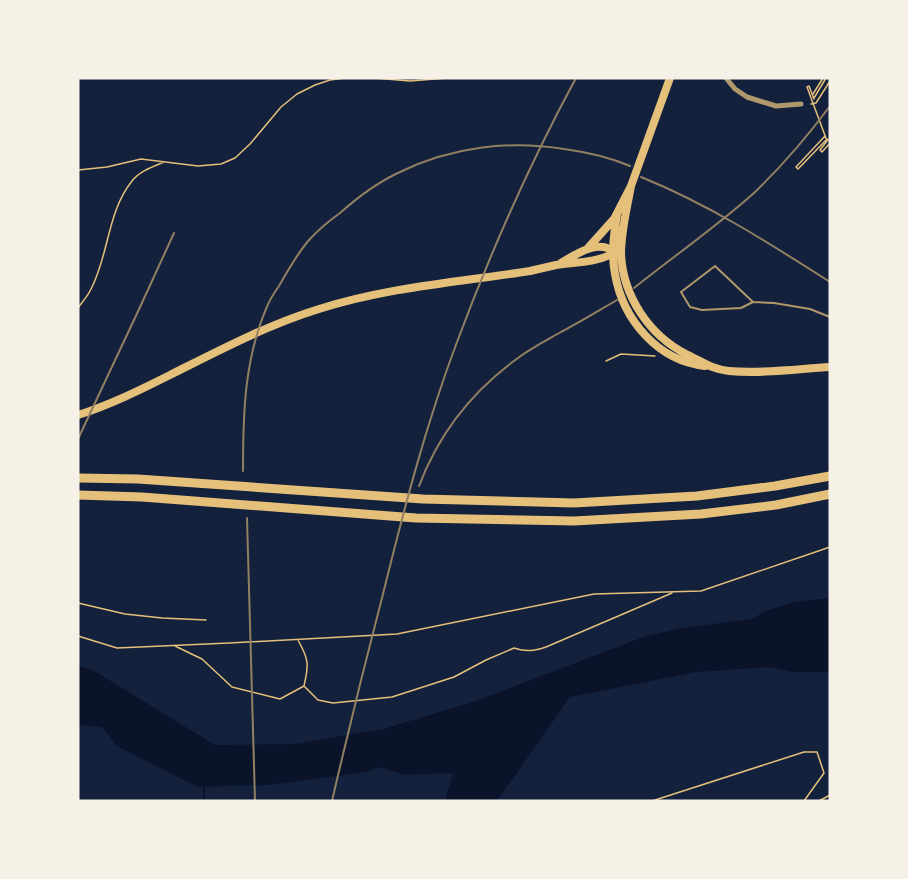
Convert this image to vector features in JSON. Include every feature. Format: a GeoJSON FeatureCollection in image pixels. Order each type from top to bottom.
{"type":"FeatureCollection","features":[{"type":"Feature","properties":{"kind":"highway"},"geometry":{"type":"LineString","coordinates":[[78,478],[138,479],[423,499],[574,503],[697,496],[830,476]]}},
{"type":"Feature","properties":{"kind":"highway"},"geometry":{"type":"LineString","coordinates":[[78,495],[142,497],[416,518],[574,520],[701,514],[776,505],[830,494]]}},
{"type":"Feature","properties":{"kind":"main road"},"geometry":{"type":"LineString","coordinates":[[557,265],[588,248],[617,214],[631,186],[670,78]]}},
{"type":"Feature","properties":{"kind":"main road"},"geometry":{"type":"LineString","coordinates":[[631,186],[623,228],[621,256],[625,278],[633,299],[654,330],[671,345],[710,367]]}},
{"type":"Feature","properties":{"kind":"main road"},"geometry":{"type":"LineString","coordinates":[[617,214],[613,250],[620,293],[632,319],[660,349],[691,365],[727,370],[830,367]]}},
{"type":"Feature","properties":{"kind":"main road"},"geometry":{"type":"LineString","coordinates":[[78,415],[127,396],[273,326],[319,309],[375,294],[425,285],[592,261],[610,255],[623,228]]}},
{"type":"Feature","properties":{"kind":"main road"},"geometry":{"type":"LineString","coordinates":[[588,248],[602,247],[613,250],[618,260],[619,274],[627,298],[643,316]]}},
{"type":"Feature","properties":{"kind":"main road"},"geometry":{"type":"LineString","coordinates":[[592,261],[608,267],[615,273]]}},
{"type":"Feature","properties":{"kind":"street"},"geometry":{"type":"LineString","coordinates":[[726,78],[735,89],[747,97],[777,106],[801,104]]}},
{"type":"Feature","properties":{"kind":"lane"},"geometry":{"type":"LineString","coordinates":[[753,302],[715,266],[681,292],[690,307],[702,310],[741,308],[753,302],[774,303],[810,309],[830,317]]}},
{"type":"Feature","properties":{"kind":"path"},"geometry":{"type":"LineString","coordinates":[[78,170],[107,167],[141,159],[198,166],[221,164],[235,158],[281,107],[297,94],[322,83],[345,78]]}},
{"type":"Feature","properties":{"kind":"path"},"geometry":{"type":"LineString","coordinates":[[374,78],[410,81],[448,78]]}},
{"type":"Feature","properties":{"kind":"path"},"geometry":{"type":"LineString","coordinates":[[825,78],[812,98],[811,104],[816,103],[830,81]]}},
{"type":"Feature","properties":{"kind":"path"},"geometry":{"type":"LineString","coordinates":[[812,98],[829,142]]}},
{"type":"Feature","properties":{"kind":"path"},"geometry":{"type":"LineString","coordinates":[[826,135],[796,167],[798,169],[827,139],[829,142]]}},
{"type":"Feature","properties":{"kind":"path"},"geometry":{"type":"LineString","coordinates":[[78,308],[91,291],[121,199],[133,180],[145,170],[164,162]]}},
{"type":"Feature","properties":{"kind":"path"},"geometry":{"type":"LineString","coordinates":[[606,362],[621,354],[671,356]]}},
{"type":"Feature","properties":{"kind":"path"},"geometry":{"type":"LineString","coordinates":[[78,636],[117,648],[397,634],[594,594],[701,591],[830,547]]}},
{"type":"Feature","properties":{"kind":"path"},"geometry":{"type":"LineString","coordinates":[[304,686],[318,700],[333,703],[393,697],[454,677],[514,648],[534,651],[546,647],[675,591]]}},
{"type":"Feature","properties":{"kind":"path"},"geometry":{"type":"LineString","coordinates":[[78,603],[125,614],[207,620]]}},
{"type":"Feature","properties":{"kind":"path"},"geometry":{"type":"LineString","coordinates":[[174,646],[202,659],[232,687],[280,699],[304,686],[308,668],[306,654],[297,639]]}},
{"type":"Feature","properties":{"kind":"path"},"geometry":{"type":"LineString","coordinates":[[652,801],[804,752],[817,752],[824,773],[804,801]]}},
{"type":"Feature","properties":{"kind":"path"},"geometry":{"type":"LineString","coordinates":[[819,801],[830,795]]}},
{"type":"Feature","properties":{"kind":"water"},"geometry":{"type":"Polygon","coordinates":[[[830,598],[830,672],[792,672],[770,667],[697,672],[570,697],[497,801],[445,801],[453,773],[404,775],[379,767],[367,772],[268,785],[197,787],[117,746],[102,727],[78,725],[78,666],[91,669],[215,745],[295,744],[383,729],[473,702],[646,636],[682,628],[752,619],[764,612],[793,602],[830,598]]]}},
{"type":"Feature","properties":{"kind":"waterway"},"geometry":{"type":"LineString","coordinates":[[204,786],[204,801]]}},
{"type":"Feature","properties":{"kind":"railway"},"geometry":{"type":"LineString","coordinates":[[332,801],[407,499],[446,373],[483,274],[512,208],[576,78]]}},
{"type":"Feature","properties":{"kind":"railway"},"geometry":{"type":"LineString","coordinates":[[634,288],[754,193],[794,151],[830,106]]}},
{"type":"Feature","properties":{"kind":"railway"},"geometry":{"type":"LineString","coordinates":[[243,471],[246,389],[253,349],[267,306],[309,240],[354,201],[384,180],[419,163],[460,151],[481,148],[543,146],[589,153],[630,166]]}},
{"type":"Feature","properties":{"kind":"railway"},"geometry":{"type":"LineString","coordinates":[[641,177],[714,212],[830,282]]}},
{"type":"Feature","properties":{"kind":"railway"},"geometry":{"type":"LineString","coordinates":[[78,439],[174,233]]}},
{"type":"Feature","properties":{"kind":"railway"},"geometry":{"type":"LineString","coordinates":[[419,486],[436,448],[447,431],[486,384],[528,351],[617,300]]}},
{"type":"Feature","properties":{"kind":"railway"},"geometry":{"type":"LineString","coordinates":[[247,518],[255,801]]}}]}
